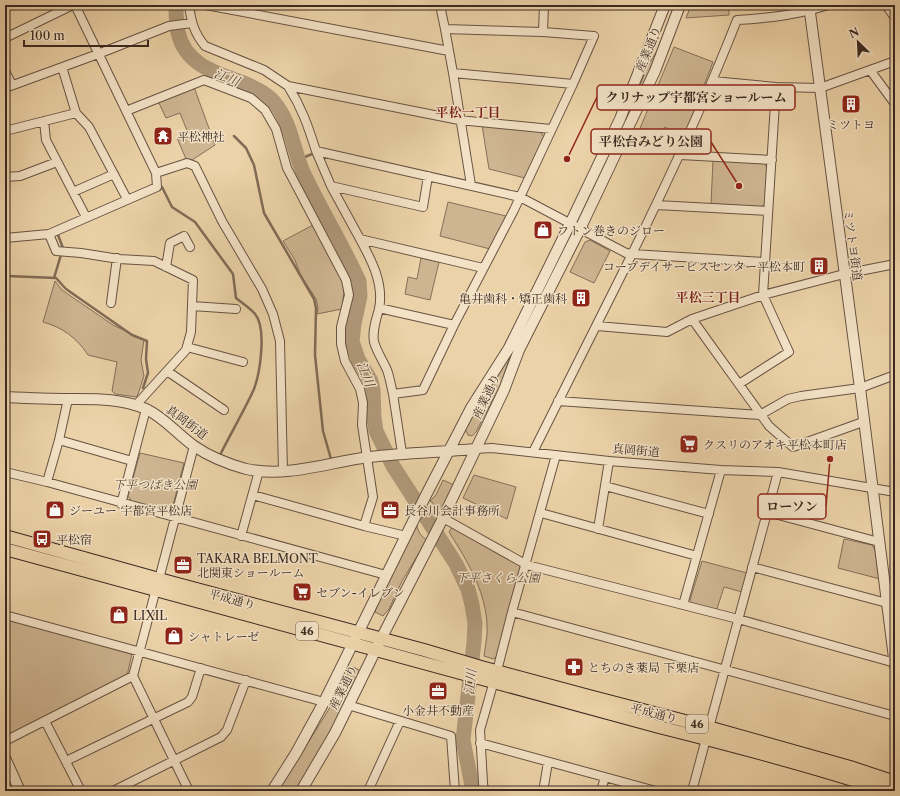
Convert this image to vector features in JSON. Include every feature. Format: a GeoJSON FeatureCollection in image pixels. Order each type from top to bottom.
{"type":"FeatureCollection","features":[{"type":"Feature","properties":{"kind":"main road","name":"平成通り"},"geometry":{"type":"LineString","coordinates":[[5,536],[157,584],[353,643],[378,644],[707,733],[850,767],[895,782]]}},
{"type":"Feature","properties":{"kind":"main road","name":"平成通り"},"geometry":{"type":"LineString","coordinates":[[5,549],[358,632],[378,644]]}},
{"type":"Feature","properties":{"kind":"main road","name":"平成通り"},"geometry":{"type":"LineString","coordinates":[[707,733],[887,791]]}},
{"type":"Feature","properties":{"kind":"street"},"geometry":{"type":"LineString","coordinates":[[5,38],[74,5],[156,173],[157,187],[49,234],[5,238]]}},
{"type":"Feature","properties":{"kind":"street"},"geometry":{"type":"LineString","coordinates":[[189,5],[192,23],[198,38],[205,46],[264,70],[288,86],[459,120],[551,129]]}},
{"type":"Feature","properties":{"kind":"street"},"geometry":{"type":"LineString","coordinates":[[206,5],[449,51]]}},
{"type":"Feature","properties":{"kind":"street"},"geometry":{"type":"LineString","coordinates":[[440,5],[453,73],[459,120],[471,185]]}},
{"type":"Feature","properties":{"kind":"street"},"geometry":{"type":"LineString","coordinates":[[543,32],[544,5]]}},
{"type":"Feature","properties":{"kind":"street","name":"産業通り"},"geometry":{"type":"LineString","coordinates":[[272,791],[296,753],[324,702],[448,451],[471,408],[509,348],[620,119],[665,5]]}},
{"type":"Feature","properties":{"kind":"street","name":"産業通り"},"geometry":{"type":"LineString","coordinates":[[300,791],[335,733],[378,644],[430,545],[504,390],[519,350],[580,229],[654,71],[680,5]]}},
{"type":"Feature","properties":{"kind":"street"},"geometry":{"type":"LineString","coordinates":[[533,452],[680,155],[713,81],[737,20],[774,17],[828,5]]}},
{"type":"Feature","properties":{"kind":"street"},"geometry":{"type":"LineString","coordinates":[[886,5],[895,18]]}},
{"type":"Feature","properties":{"kind":"street","name":"ミツトヨ街道"},"geometry":{"type":"LineString","coordinates":[[809,8],[860,388],[895,666]]}},
{"type":"Feature","properties":{"kind":"street"},"geometry":{"type":"LineString","coordinates":[[5,71],[8,86],[98,54],[169,26],[192,23]]}},
{"type":"Feature","properties":{"kind":"street"},"geometry":{"type":"LineString","coordinates":[[393,394],[423,390],[454,325],[520,197],[594,36],[543,32],[445,29]]}},
{"type":"Feature","properties":{"kind":"street"},"geometry":{"type":"LineString","coordinates":[[713,81],[820,88],[895,61]]}},
{"type":"Feature","properties":{"kind":"street"},"geometry":{"type":"LineString","coordinates":[[62,67],[76,113],[89,127],[127,199]]}},
{"type":"Feature","properties":{"kind":"street"},"geometry":{"type":"LineString","coordinates":[[870,70],[895,104]]}},
{"type":"Feature","properties":{"kind":"street"},"geometry":{"type":"LineString","coordinates":[[453,73],[573,84]]}},
{"type":"Feature","properties":{"kind":"street"},"geometry":{"type":"LineString","coordinates":[[126,111],[204,80],[251,98],[265,110],[276,129],[287,168],[346,280],[349,295],[341,327],[341,344],[345,361],[360,389],[363,402],[362,425],[372,457],[373,497],[364,526]]}},
{"type":"Feature","properties":{"kind":"street"},"geometry":{"type":"LineString","coordinates":[[288,86],[305,117],[316,151],[331,186],[375,268],[380,297],[373,333],[374,341],[390,376],[400,454]]}},
{"type":"Feature","properties":{"kind":"street"},"geometry":{"type":"LineString","coordinates":[[739,384],[789,352],[763,295],[776,86]]}},
{"type":"Feature","properties":{"kind":"street"},"geometry":{"type":"LineString","coordinates":[[5,131],[76,113]]}},
{"type":"Feature","properties":{"kind":"street"},"geometry":{"type":"LineString","coordinates":[[44,121],[46,140],[86,217]]}},
{"type":"Feature","properties":{"kind":"street"},"geometry":{"type":"LineString","coordinates":[[316,151],[520,197],[626,253],[765,262]]}},
{"type":"Feature","properties":{"kind":"street"},"geometry":{"type":"LineString","coordinates":[[680,155],[772,160]]}},
{"type":"Feature","properties":{"kind":"street"},"geometry":{"type":"LineString","coordinates":[[5,177],[20,176],[57,162]]}},
{"type":"Feature","properties":{"kind":"street"},"geometry":{"type":"LineString","coordinates":[[156,173],[187,163],[195,166],[222,220],[262,289],[273,314],[280,341],[283,472]]}},
{"type":"Feature","properties":{"kind":"street"},"geometry":{"type":"LineString","coordinates":[[73,192],[114,174]]}},
{"type":"Feature","properties":{"kind":"street"},"geometry":{"type":"LineString","coordinates":[[331,186],[423,207],[428,176]]}},
{"type":"Feature","properties":{"kind":"street"},"geometry":{"type":"LineString","coordinates":[[656,205],[768,211]]}},
{"type":"Feature","properties":{"kind":"street"},"geometry":{"type":"LineString","coordinates":[[49,234],[56,251],[154,261],[193,280],[191,332],[187,347],[167,371],[141,407],[132,460],[121,504]]}},
{"type":"Feature","properties":{"kind":"street"},"geometry":{"type":"LineString","coordinates":[[166,267],[170,243],[184,236],[190,247]]}},
{"type":"Feature","properties":{"kind":"street"},"geometry":{"type":"LineString","coordinates":[[360,239],[484,268]]}},
{"type":"Feature","properties":{"kind":"street"},"geometry":{"type":"LineString","coordinates":[[111,303],[117,258]]}},
{"type":"Feature","properties":{"kind":"street"},"geometry":{"type":"LineString","coordinates":[[596,326],[667,332],[692,319],[763,295],[844,274],[895,264]]}},
{"type":"Feature","properties":{"kind":"street"},"geometry":{"type":"LineString","coordinates":[[192,306],[236,309]]}},
{"type":"Feature","properties":{"kind":"street"},"geometry":{"type":"LineString","coordinates":[[379,308],[454,325]]}},
{"type":"Feature","properties":{"kind":"street"},"geometry":{"type":"LineString","coordinates":[[692,319],[760,415],[769,426],[792,447],[864,422]]}},
{"type":"Feature","properties":{"kind":"street"},"geometry":{"type":"LineString","coordinates":[[187,347],[243,362]]}},
{"type":"Feature","properties":{"kind":"street"},"geometry":{"type":"LineString","coordinates":[[167,371],[224,410]]}},
{"type":"Feature","properties":{"kind":"street"},"geometry":{"type":"LineString","coordinates":[[558,400],[760,415],[788,399],[860,388],[895,375]]}},
{"type":"Feature","properties":{"kind":"street","name":"真岡街道"},"geometry":{"type":"LineString","coordinates":[[5,397],[104,399],[127,402],[141,407],[158,416],[194,446],[224,462],[258,471],[283,472],[372,457],[492,448],[609,461],[721,470],[778,472],[895,492]]}},
{"type":"Feature","properties":{"kind":"street"},"geometry":{"type":"LineString","coordinates":[[47,482],[59,440],[68,399]]}},
{"type":"Feature","properties":{"kind":"street"},"geometry":{"type":"LineString","coordinates":[[59,440],[132,460]]}},
{"type":"Feature","properties":{"kind":"street"},"geometry":{"type":"LineString","coordinates":[[189,791],[133,676],[194,446]]}},
{"type":"Feature","properties":{"kind":"street"},"geometry":{"type":"LineString","coordinates":[[484,791],[480,730],[556,455]]}},
{"type":"Feature","properties":{"kind":"street"},"geometry":{"type":"LineString","coordinates":[[598,529],[609,461]]}},
{"type":"Feature","properties":{"kind":"street"},"geometry":{"type":"LineString","coordinates":[[683,605],[721,470]]}},
{"type":"Feature","properties":{"kind":"street"},"geometry":{"type":"LineString","coordinates":[[241,536],[253,496],[258,471]]}},
{"type":"Feature","properties":{"kind":"street"},"geometry":{"type":"LineString","coordinates":[[5,472],[47,482],[121,504],[386,576]]}},
{"type":"Feature","properties":{"kind":"street"},"geometry":{"type":"LineString","coordinates":[[692,791],[778,472]]}},
{"type":"Feature","properties":{"kind":"street"},"geometry":{"type":"LineString","coordinates":[[605,486],[709,514]]}},
{"type":"Feature","properties":{"kind":"street"},"geometry":{"type":"LineString","coordinates":[[253,496],[406,536]]}},
{"type":"Feature","properties":{"kind":"street"},"geometry":{"type":"LineString","coordinates":[[767,512],[879,542]]}},
{"type":"Feature","properties":{"kind":"street"},"geometry":{"type":"LineString","coordinates":[[541,513],[697,556]]}},
{"type":"Feature","properties":{"kind":"street"},"geometry":{"type":"LineString","coordinates":[[442,520],[526,565],[738,619],[895,663]]}},
{"type":"Feature","properties":{"kind":"street"},"geometry":{"type":"LineString","coordinates":[[752,567],[887,603]]}},
{"type":"Feature","properties":{"kind":"street"},"geometry":{"type":"LineString","coordinates":[[512,612],[895,716]]}},
{"type":"Feature","properties":{"kind":"street"},"geometry":{"type":"LineString","coordinates":[[5,615],[324,702]]}},
{"type":"Feature","properties":{"kind":"street"},"geometry":{"type":"LineString","coordinates":[[66,761],[188,702],[192,697],[201,668]]}},
{"type":"Feature","properties":{"kind":"street"},"geometry":{"type":"LineString","coordinates":[[5,740],[46,721],[133,676]]}},
{"type":"Feature","properties":{"kind":"street"},"geometry":{"type":"LineString","coordinates":[[113,791],[221,737],[227,730],[246,680]]}},
{"type":"Feature","properties":{"kind":"street"},"geometry":{"type":"LineString","coordinates":[[348,705],[451,736],[455,791]]}},
{"type":"Feature","properties":{"kind":"street"},"geometry":{"type":"LineString","coordinates":[[46,721],[81,791]]}},
{"type":"Feature","properties":{"kind":"street"},"geometry":{"type":"LineString","coordinates":[[368,791],[400,721]]}},
{"type":"Feature","properties":{"kind":"street"},"geometry":{"type":"LineString","coordinates":[[480,743],[656,791]]}},
{"type":"Feature","properties":{"kind":"street"},"geometry":{"type":"LineString","coordinates":[[5,758],[20,791]]}},
{"type":"Feature","properties":{"kind":"street"},"geometry":{"type":"LineString","coordinates":[[546,791],[544,786],[548,762]]}},
{"type":"Feature","properties":{"kind":"street"},"geometry":{"type":"LineString","coordinates":[[601,791],[605,777]]}},
{"type":"Feature","properties":{"kind":"green space"},"geometry":{"type":"Polygon","coordinates":[[[691,5],[729,5],[729,15],[686,18],[691,5]]]}},
{"type":"Feature","properties":{"kind":"green space"},"geometry":{"type":"Polygon","coordinates":[[[660,46],[626,126],[579,218],[627,117],[648,65],[660,46]]]}},
{"type":"Feature","properties":{"kind":"green space"},"geometry":{"type":"Polygon","coordinates":[[[674,47],[713,62],[684,137],[665,127],[657,141],[638,133],[674,47]]]}},
{"type":"Feature","properties":{"kind":"green space"},"geometry":{"type":"Polygon","coordinates":[[[194,87],[215,145],[192,160],[186,159],[177,138],[188,133],[180,113],[166,118],[158,101],[194,87]]]}},
{"type":"Feature","properties":{"kind":"green space"},"geometry":{"type":"Polygon","coordinates":[[[482,125],[540,131],[544,137],[525,178],[489,169],[482,125]]]}},
{"type":"Feature","properties":{"kind":"green space"},"geometry":{"type":"Polygon","coordinates":[[[713,160],[765,163],[767,168],[765,204],[761,207],[711,204],[713,160]]]}},
{"type":"Feature","properties":{"kind":"green space"},"geometry":{"type":"Polygon","coordinates":[[[448,202],[506,216],[490,249],[440,236],[448,202]]]}},
{"type":"Feature","properties":{"kind":"green space"},"geometry":{"type":"Polygon","coordinates":[[[313,225],[342,279],[344,291],[342,309],[317,314],[318,308],[316,299],[300,274],[295,260],[283,241],[313,225]]]}},
{"type":"Feature","properties":{"kind":"green space"},"geometry":{"type":"Polygon","coordinates":[[[590,240],[610,251],[594,283],[570,272],[585,242],[590,240]]]}},
{"type":"Feature","properties":{"kind":"green space"},"geometry":{"type":"Polygon","coordinates":[[[569,242],[511,354],[500,386],[476,432],[472,436],[468,435],[465,429],[474,411],[510,355],[569,242]]]}},
{"type":"Feature","properties":{"kind":"green space"},"geometry":{"type":"Polygon","coordinates":[[[421,258],[439,262],[430,300],[405,294],[408,277],[417,279],[421,258]]]}},
{"type":"Feature","properties":{"kind":"green space"},"geometry":{"type":"Polygon","coordinates":[[[55,281],[62,290],[113,325],[144,340],[141,360],[144,376],[137,397],[115,394],[112,391],[117,362],[88,355],[74,338],[63,330],[43,322],[55,281]]]}},
{"type":"Feature","properties":{"kind":"green space","name":"下平つばき公園"},"geometry":{"type":"Polygon","coordinates":[[[140,453],[184,463],[171,513],[132,502],[128,496],[140,453]]]}},
{"type":"Feature","properties":{"kind":"green space"},"geometry":{"type":"Polygon","coordinates":[[[474,475],[516,487],[507,519],[463,498],[474,475]]]}},
{"type":"Feature","properties":{"kind":"green space"},"geometry":{"type":"Polygon","coordinates":[[[443,480],[454,485],[439,515],[433,503],[430,501],[436,495],[443,480]]]}},
{"type":"Feature","properties":{"kind":"green space"},"geometry":{"type":"Polygon","coordinates":[[[417,525],[420,534],[427,540],[402,581],[389,609],[383,616],[375,612],[417,525]]]}},
{"type":"Feature","properties":{"kind":"green space","name":"下平さくら公園"},"geometry":{"type":"Polygon","coordinates":[[[452,527],[519,564],[522,570],[498,656],[493,659],[484,656],[487,621],[481,594],[464,556],[449,532],[452,527]]]}},
{"type":"Feature","properties":{"kind":"green space"},"geometry":{"type":"Polygon","coordinates":[[[844,539],[872,545],[875,550],[880,579],[838,568],[844,539]]]}},
{"type":"Feature","properties":{"kind":"green space"},"geometry":{"type":"Polygon","coordinates":[[[702,561],[747,573],[742,592],[724,587],[716,612],[693,606],[690,600],[702,561]]]}},
{"type":"Feature","properties":{"kind":"green space"},"geometry":{"type":"Polygon","coordinates":[[[5,618],[132,653],[127,676],[10,734],[5,731],[5,618]]]}},
{"type":"Feature","properties":{"kind":"green space"},"geometry":{"type":"Polygon","coordinates":[[[353,667],[361,671],[358,680],[298,791],[278,791],[334,701],[348,673],[353,667]]]}},
{"type":"Feature","properties":{"kind":"waterway","name":"江川"},"geometry":{"type":"LineString","coordinates":[[176,5],[177,29],[187,52],[203,66],[260,91],[271,99],[280,110],[288,127],[303,172],[359,281],[360,296],[352,341],[358,359],[371,381],[376,431],[393,466],[456,564],[468,589],[472,605],[475,623],[474,642],[463,740],[473,791]]}},
{"type":"Feature","properties":{"kind":"waterway"},"geometry":{"type":"LineString","coordinates":[[234,136],[246,148],[254,165],[264,213],[314,299],[316,308],[315,355],[323,431],[331,459]]}},
{"type":"Feature","properties":{"kind":"waterway"},"geometry":{"type":"LineString","coordinates":[[298,160],[312,154]]}},
{"type":"Feature","properties":{"kind":"waterway"},"geometry":{"type":"LineString","coordinates":[[162,187],[172,207],[195,222],[233,274],[236,298],[255,314],[261,329],[262,340],[260,362],[254,389],[220,455]]}},
{"type":"Feature","properties":{"kind":"waterway"},"geometry":{"type":"LineString","coordinates":[[54,278],[63,248],[58,235]]}},
{"type":"Feature","properties":{"kind":"waterway"},"geometry":{"type":"LineString","coordinates":[[7,276],[56,278],[66,289],[132,335],[147,341],[146,359],[148,373],[143,388]]}},
{"type":"Feature","properties":{"kind":"place","name":"ミツトヨ"},"geometry":{"type":"Point","coordinates":[851,104]}},
{"type":"Feature","properties":{"kind":"place","name":"平松神社"},"geometry":{"type":"Point","coordinates":[163,136]}},
{"type":"Feature","properties":{"kind":"place","name":"クリナップ宇都宮ショールーム"},"geometry":{"type":"Point","coordinates":[567,159]}},
{"type":"Feature","properties":{"kind":"place","name":"平松台みどり公園"},"geometry":{"type":"Point","coordinates":[739,186]}},
{"type":"Feature","properties":{"kind":"place","name":"フトン巻きのジロー"},"geometry":{"type":"Point","coordinates":[543,230]}},
{"type":"Feature","properties":{"kind":"place","name":"コープデイサービスセンター平松本町"},"geometry":{"type":"Point","coordinates":[819,266]}},
{"type":"Feature","properties":{"kind":"place","name":"亀井歯科・矯正歯科"},"geometry":{"type":"Point","coordinates":[581,298]}},
{"type":"Feature","properties":{"kind":"place","name":"クスリのアオキ平松本町店"},"geometry":{"type":"Point","coordinates":[689,444]}},
{"type":"Feature","properties":{"kind":"place","name":"ローソン"},"geometry":{"type":"Point","coordinates":[830,459]}},
{"type":"Feature","properties":{"kind":"place","name":"ジーユー 宇都宮平松店"},"geometry":{"type":"Point","coordinates":[55,510]}},
{"type":"Feature","properties":{"kind":"place","name":"長谷川会計事務所"},"geometry":{"type":"Point","coordinates":[390,510]}},
{"type":"Feature","properties":{"kind":"place","name":"平松宿"},"geometry":{"type":"Point","coordinates":[42,539]}},
{"type":"Feature","properties":{"kind":"place","name":"TAKARA BELMONT 北関東ショールーム"},"geometry":{"type":"Point","coordinates":[183,565]}},
{"type":"Feature","properties":{"kind":"place","name":"セブン-イレブン"},"geometry":{"type":"Point","coordinates":[302,592]}},
{"type":"Feature","properties":{"kind":"place","name":"LIXIL"},"geometry":{"type":"Point","coordinates":[119,615]}},
{"type":"Feature","properties":{"kind":"place","name":"シャトレーゼ"},"geometry":{"type":"Point","coordinates":[174,636]}},
{"type":"Feature","properties":{"kind":"place","name":"とちのき薬局 下栗店"},"geometry":{"type":"Point","coordinates":[574,667]}},
{"type":"Feature","properties":{"kind":"place","name":"小金井不動産"},"geometry":{"type":"Point","coordinates":[438,691]}},
{"type":"Feature","properties":{"kind":"district","name":"平松一丁目"},"geometry":{"type":"Point","coordinates":[468,112]}},
{"type":"Feature","properties":{"kind":"district","name":"平松三丁目"},"geometry":{"type":"Point","coordinates":[708,297]}}]}
